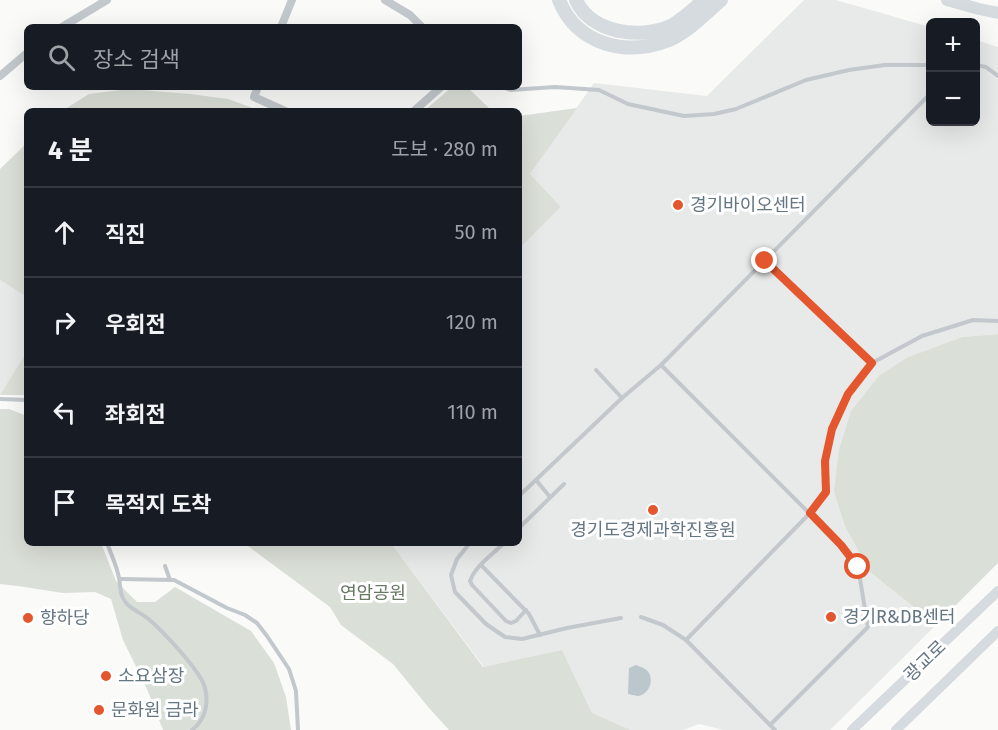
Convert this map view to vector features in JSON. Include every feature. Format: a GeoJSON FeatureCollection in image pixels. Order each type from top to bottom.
{"type":"FeatureCollection","features":[{"type":"Feature","properties":{"kind":"highway"},"geometry":{"type":"LineString","coordinates":[[559,0],[571,21],[588,35],[603,43],[627,47],[670,39],[686,30],[721,0]]}},
{"type":"Feature","properties":{"kind":"highway"},"geometry":{"type":"LineString","coordinates":[[576,0],[585,15],[599,24],[615,30],[633,32],[652,31],[671,26],[704,0]]}},
{"type":"Feature","properties":{"kind":"main road"},"geometry":{"type":"LineString","coordinates":[[947,0],[998,13]]}},
{"type":"Feature","properties":{"kind":"main road","name":"광교로"},"geometry":{"type":"LineString","coordinates":[[852,730],[998,591]]}},
{"type":"Feature","properties":{"kind":"main road","name":"광교로"},"geometry":{"type":"LineString","coordinates":[[896,730],[998,631]]}},
{"type":"Feature","properties":{"kind":"street"},"geometry":{"type":"LineString","coordinates":[[67,24],[106,0]]}},
{"type":"Feature","properties":{"kind":"street"},"geometry":{"type":"LineString","coordinates":[[282,24],[292,0]]}},
{"type":"Feature","properties":{"kind":"street"},"geometry":{"type":"LineString","coordinates":[[385,0],[410,15],[419,24]]}},
{"type":"Feature","properties":{"kind":"street"},"geometry":{"type":"LineString","coordinates":[[0,76],[24,55]]}},
{"type":"Feature","properties":{"kind":"street"},"geometry":{"type":"LineString","coordinates":[[257,90],[254,97],[278,108]]}},
{"type":"Feature","properties":{"kind":"street"},"geometry":{"type":"LineString","coordinates":[[417,108],[438,90]]}},
{"type":"Feature","properties":{"kind":"lane"},"geometry":{"type":"LineString","coordinates":[[522,89],[555,87],[600,90],[628,104],[684,116],[714,114],[736,109],[806,80],[849,70],[885,65],[926,65]]}},
{"type":"Feature","properties":{"kind":"lane"},"geometry":{"type":"LineString","coordinates":[[980,66],[986,67],[998,76]]}},
{"type":"Feature","properties":{"kind":"lane"},"geometry":{"type":"LineString","coordinates":[[522,493],[622,398],[661,365],[926,98]]}},
{"type":"Feature","properties":{"kind":"lane"},"geometry":{"type":"LineString","coordinates":[[765,261],[872,363]]}},
{"type":"Feature","properties":{"kind":"lane"},"geometry":{"type":"LineString","coordinates":[[687,640],[810,513],[826,492],[825,461],[832,429],[848,394],[872,363],[922,336],[973,320],[998,321]]}},
{"type":"Feature","properties":{"kind":"lane"},"geometry":{"type":"LineString","coordinates":[[661,365],[810,513],[841,545],[858,567],[868,627],[770,725]]}},
{"type":"Feature","properties":{"kind":"lane"},"geometry":{"type":"LineString","coordinates":[[596,370],[622,398]]}},
{"type":"Feature","properties":{"kind":"lane"},"geometry":{"type":"LineString","coordinates":[[0,399],[24,400]]}},
{"type":"Feature","properties":{"kind":"lane"},"geometry":{"type":"LineString","coordinates":[[536,480],[550,497]]}},
{"type":"Feature","properties":{"kind":"lane"},"geometry":{"type":"LineString","coordinates":[[522,525],[564,484]]}},
{"type":"Feature","properties":{"kind":"lane"},"geometry":{"type":"LineString","coordinates":[[108,546],[120,579],[119,590],[127,603],[162,632],[188,660],[205,686],[207,702],[203,718],[192,730]]}},
{"type":"Feature","properties":{"kind":"lane"},"geometry":{"type":"LineString","coordinates":[[465,546],[451,575],[455,592],[486,624],[505,637],[522,639],[621,618]]}},
{"type":"Feature","properties":{"kind":"lane"},"geometry":{"type":"LineString","coordinates":[[501,546],[481,565],[470,581],[506,621],[511,623],[516,621],[526,610]]}},
{"type":"Feature","properties":{"kind":"lane"},"geometry":{"type":"LineString","coordinates":[[481,565],[530,614],[540,635]]}},
{"type":"Feature","properties":{"kind":"lane"},"geometry":{"type":"LineString","coordinates":[[165,566],[170,580]]}},
{"type":"Feature","properties":{"kind":"lane"},"geometry":{"type":"LineString","coordinates":[[120,579],[174,580],[257,623],[289,669],[296,691],[298,730]]}},
{"type":"Feature","properties":{"kind":"lane"},"geometry":{"type":"LineString","coordinates":[[641,616],[663,625],[687,640],[774,730]]}},
{"type":"Feature","properties":{"kind":"shaded area"},"geometry":{"type":"Polygon","coordinates":[[[804,0],[836,0],[926,26],[926,126],[980,126],[980,41],[998,47],[998,334],[962,337],[908,357],[870,572],[936,625],[830,730],[724,730],[699,724],[683,730],[631,730],[592,713],[562,650],[484,667],[393,546],[522,546],[522,246],[561,207],[530,174],[594,83],[707,96],[804,0]]]}},
{"type":"Feature","properties":{"kind":"shaded area"},"geometry":{"type":"Polygon","coordinates":[[[0,280],[24,295],[24,356],[0,395],[0,280]]]}},
{"type":"Feature","properties":{"kind":"shaded area"},"geometry":{"type":"Polygon","coordinates":[[[636,665],[648,671],[651,680],[647,691],[638,696],[628,694],[629,668],[636,665]]]}},
{"type":"Feature","properties":{"kind":"green space"},"geometry":{"type":"Polygon","coordinates":[[[141,90],[190,94],[228,99],[253,108],[67,108],[89,94],[141,90]]]}},
{"type":"Feature","properties":{"kind":"green space"},"geometry":{"type":"Polygon","coordinates":[[[448,90],[470,90],[489,108],[428,108],[448,90]]]}},
{"type":"Feature","properties":{"kind":"green space"},"geometry":{"type":"Polygon","coordinates":[[[577,108],[530,174],[561,207],[522,246],[522,116],[577,108]]]}},
{"type":"Feature","properties":{"kind":"green space"},"geometry":{"type":"Polygon","coordinates":[[[24,146],[24,295],[0,280],[0,169],[24,146]]]}},
{"type":"Feature","properties":{"kind":"green space"},"geometry":{"type":"Polygon","coordinates":[[[998,334],[998,563],[936,625],[870,572],[845,526],[834,491],[839,450],[851,411],[879,376],[908,357],[962,337],[998,334]]]}},
{"type":"Feature","properties":{"kind":"green space"},"geometry":{"type":"Polygon","coordinates":[[[24,356],[24,395],[0,395],[24,356]]]}},
{"type":"Feature","properties":{"kind":"green space"},"geometry":{"type":"Polygon","coordinates":[[[0,409],[9,409],[24,415],[24,546],[102,546],[116,581],[137,602],[155,602],[175,587],[251,631],[274,663],[286,697],[291,730],[163,730],[147,689],[123,640],[111,599],[95,592],[63,593],[0,584],[0,409]]]}},
{"type":"Feature","properties":{"kind":"green space","name":"연암공원"},"geometry":{"type":"Polygon","coordinates":[[[248,546],[393,546],[483,667],[562,650],[592,713],[631,730],[449,730],[393,664],[341,625],[330,607],[248,546]]]}},
{"type":"Feature","properties":{"kind":"place","name":"경기바이오센터"},"geometry":{"type":"Point","coordinates":[678,205]}},
{"type":"Feature","properties":{"kind":"place","name":"경기도경제과학진흥원"},"geometry":{"type":"Point","coordinates":[653,510]}},
{"type":"Feature","properties":{"kind":"place","name":"경기R&DB센터"},"geometry":{"type":"Point","coordinates":[831,617]}},
{"type":"Feature","properties":{"kind":"place","name":"향하당"},"geometry":{"type":"Point","coordinates":[28,618]}},
{"type":"Feature","properties":{"kind":"place","name":"소요삼장"},"geometry":{"type":"Point","coordinates":[106,676]}},
{"type":"Feature","properties":{"kind":"place","name":"문화원 금라"},"geometry":{"type":"Point","coordinates":[99,710]}},
{"type":"Feature","properties":{"kind":"route"},"geometry":{"type":"LineString","coordinates":[[765,261],[872,363],[848,394],[832,429],[825,461],[826,492],[810,513],[841,545],[858,567]]}}]}
